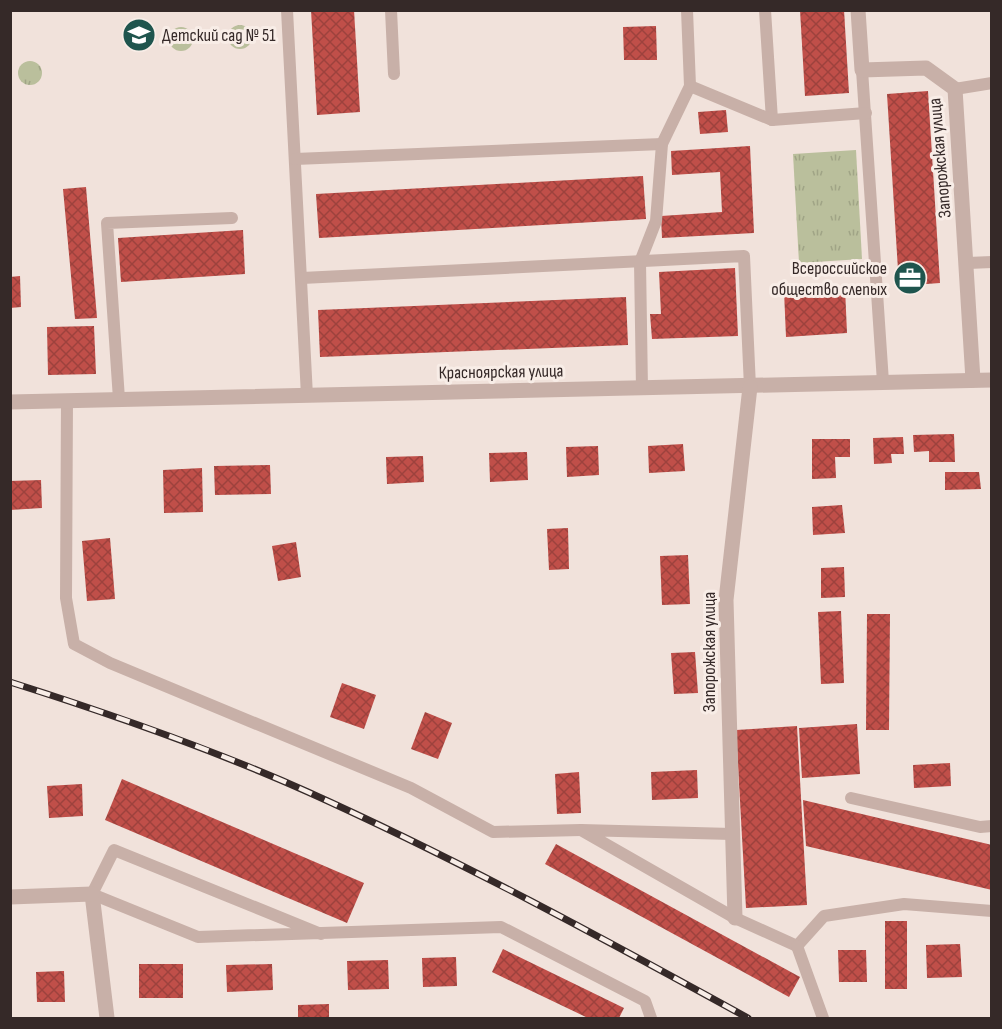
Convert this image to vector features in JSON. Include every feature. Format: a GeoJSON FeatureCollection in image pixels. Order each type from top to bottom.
{"type":"FeatureCollection","features":[{"type":"Feature","properties":{"kind":"street"},"geometry":{"type":"LineString","coordinates":[[858,10],[862,70]]}},
{"type":"Feature","properties":{"kind":"street","name":"Запорожская улица"},"geometry":{"type":"LineString","coordinates":[[862,70],[926,68],[955,89],[968,263],[973,380]]}},
{"type":"Feature","properties":{"kind":"street","name":"Красноярская улица"},"geometry":{"type":"LineString","coordinates":[[10,402],[992,380]]}},
{"type":"Feature","properties":{"kind":"street","name":"Запорожская улица"},"geometry":{"type":"LineString","coordinates":[[735,918],[726,600],[750,387]]}},
{"type":"Feature","properties":{"kind":"street"},"geometry":{"type":"LineString","coordinates":[[10,897],[92,894],[107,1018]]}},
{"type":"Feature","properties":{"kind":"lane"},"geometry":{"type":"LineString","coordinates":[[287,10],[307,396]]}},
{"type":"Feature","properties":{"kind":"lane"},"geometry":{"type":"LineString","coordinates":[[391,10],[393,74]]}},
{"type":"Feature","properties":{"kind":"lane"},"geometry":{"type":"LineString","coordinates":[[642,389],[640,262],[656,221],[662,144],[690,86],[687,10]]}},
{"type":"Feature","properties":{"kind":"lane"},"geometry":{"type":"LineString","coordinates":[[765,10],[772,120]]}},
{"type":"Feature","properties":{"kind":"lane"},"geometry":{"type":"LineString","coordinates":[[862,70],[883,382]]}},
{"type":"Feature","properties":{"kind":"lane"},"geometry":{"type":"LineString","coordinates":[[955,89],[992,83]]}},
{"type":"Feature","properties":{"kind":"lane"},"geometry":{"type":"LineString","coordinates":[[690,86],[772,120],[866,113]]}},
{"type":"Feature","properties":{"kind":"lane"},"geometry":{"type":"LineString","coordinates":[[296,159],[662,144]]}},
{"type":"Feature","properties":{"kind":"lane"},"geometry":{"type":"LineString","coordinates":[[119,399],[107,223],[232,218]]}},
{"type":"Feature","properties":{"kind":"lane"},"geometry":{"type":"LineString","coordinates":[[302,278],[744,256],[750,387]]}},
{"type":"Feature","properties":{"kind":"lane"},"geometry":{"type":"LineString","coordinates":[[968,263],[992,262]]}},
{"type":"Feature","properties":{"kind":"lane"},"geometry":{"type":"LineString","coordinates":[[67,400],[66,598],[74,644],[110,663],[411,788],[493,832],[581,830],[732,834]]}},
{"type":"Feature","properties":{"kind":"lane"},"geometry":{"type":"LineString","coordinates":[[851,798],[980,827],[992,826]]}},
{"type":"Feature","properties":{"kind":"lane"},"geometry":{"type":"LineString","coordinates":[[581,830],[735,918],[797,946],[823,1018]]}},
{"type":"Feature","properties":{"kind":"lane"},"geometry":{"type":"LineString","coordinates":[[321,934],[114,850],[92,894],[198,937],[321,934],[501,927],[645,1001],[651,1018]]}},
{"type":"Feature","properties":{"kind":"lane"},"geometry":{"type":"LineString","coordinates":[[797,946],[824,916],[904,904],[992,911]]}},
{"type":"Feature","properties":{"kind":"green space"},"geometry":{"type":"Polygon","coordinates":[[[240,25],[249,28],[252,37],[249,46],[240,49],[231,46],[228,37],[231,28],[240,25]]]}},
{"type":"Feature","properties":{"kind":"green space"},"geometry":{"type":"Polygon","coordinates":[[[181,27],[190,30],[193,39],[190,48],[181,51],[172,48],[169,39],[172,30],[181,27]]]}},
{"type":"Feature","properties":{"kind":"green space"},"geometry":{"type":"Polygon","coordinates":[[[30,61],[39,64],[42,73],[39,82],[30,85],[21,82],[18,73],[21,64],[30,61]]]}},
{"type":"Feature","properties":{"kind":"green space"},"geometry":{"type":"Polygon","coordinates":[[[856,150],[862,259],[799,263],[793,154],[856,150]]]}},
{"type":"Feature","properties":{"kind":"building"},"geometry":{"type":"Polygon","coordinates":[[[311,10],[354,10],[360,112],[317,115],[311,10]]]}},
{"type":"Feature","properties":{"kind":"building"},"geometry":{"type":"Polygon","coordinates":[[[800,10],[844,10],[849,93],[805,96],[800,10]]]}},
{"type":"Feature","properties":{"kind":"building"},"geometry":{"type":"Polygon","coordinates":[[[656,26],[657,60],[624,60],[623,27],[656,26]]]}},
{"type":"Feature","properties":{"kind":"building"},"geometry":{"type":"Polygon","coordinates":[[[928,91],[940,283],[899,286],[887,94],[928,91]]]}},
{"type":"Feature","properties":{"kind":"building"},"geometry":{"type":"Polygon","coordinates":[[[726,110],[728,132],[700,134],[698,112],[726,110]]]}},
{"type":"Feature","properties":{"kind":"building"},"geometry":{"type":"Polygon","coordinates":[[[750,146],[754,233],[662,238],[661,216],[722,212],[720,172],[672,175],[671,151],[750,146]]]}},
{"type":"Feature","properties":{"kind":"building"},"geometry":{"type":"Polygon","coordinates":[[[643,176],[646,219],[319,238],[316,194],[643,176]]]}},
{"type":"Feature","properties":{"kind":"building"},"geometry":{"type":"Polygon","coordinates":[[[86,187],[97,318],[75,319],[63,189],[86,187]]]}},
{"type":"Feature","properties":{"kind":"building"},"geometry":{"type":"Polygon","coordinates":[[[243,230],[245,274],[121,282],[118,238],[243,230]]]}},
{"type":"Feature","properties":{"kind":"building"},"geometry":{"type":"Polygon","coordinates":[[[735,268],[738,336],[652,339],[650,314],[661,314],[659,272],[735,268]]]}},
{"type":"Feature","properties":{"kind":"building"},"geometry":{"type":"Polygon","coordinates":[[[20,276],[21,307],[10,308],[10,277],[20,276]]]}},
{"type":"Feature","properties":{"kind":"building"},"geometry":{"type":"Polygon","coordinates":[[[845,288],[847,333],[786,337],[784,291],[845,288]]]}},
{"type":"Feature","properties":{"kind":"building"},"geometry":{"type":"Polygon","coordinates":[[[626,297],[628,345],[320,357],[318,310],[626,297]]]}},
{"type":"Feature","properties":{"kind":"building"},"geometry":{"type":"Polygon","coordinates":[[[94,326],[96,374],[48,375],[47,327],[94,326]]]}},
{"type":"Feature","properties":{"kind":"building"},"geometry":{"type":"Polygon","coordinates":[[[954,434],[955,462],[929,462],[929,451],[914,452],[913,435],[954,434]]]}},
{"type":"Feature","properties":{"kind":"building"},"geometry":{"type":"Polygon","coordinates":[[[903,437],[904,454],[891,454],[892,463],[874,464],[873,438],[903,437]]]}},
{"type":"Feature","properties":{"kind":"building"},"geometry":{"type":"Polygon","coordinates":[[[812,439],[850,439],[850,457],[835,457],[836,478],[812,479],[812,439]]]}},
{"type":"Feature","properties":{"kind":"building"},"geometry":{"type":"Polygon","coordinates":[[[683,444],[685,471],[649,473],[648,446],[683,444]]]}},
{"type":"Feature","properties":{"kind":"building"},"geometry":{"type":"Polygon","coordinates":[[[598,446],[599,475],[567,477],[566,447],[598,446]]]}},
{"type":"Feature","properties":{"kind":"building"},"geometry":{"type":"Polygon","coordinates":[[[527,452],[528,480],[490,482],[489,453],[527,452]]]}},
{"type":"Feature","properties":{"kind":"building"},"geometry":{"type":"Polygon","coordinates":[[[423,456],[424,482],[387,484],[386,457],[423,456]]]}},
{"type":"Feature","properties":{"kind":"building"},"geometry":{"type":"Polygon","coordinates":[[[270,465],[271,494],[215,495],[214,466],[270,465]]]}},
{"type":"Feature","properties":{"kind":"building"},"geometry":{"type":"Polygon","coordinates":[[[202,468],[203,512],[164,513],[163,470],[202,468]]]}},
{"type":"Feature","properties":{"kind":"building"},"geometry":{"type":"Polygon","coordinates":[[[945,472],[979,472],[981,489],[945,490],[945,472]]]}},
{"type":"Feature","properties":{"kind":"building"},"geometry":{"type":"Polygon","coordinates":[[[41,480],[42,508],[10,510],[10,481],[41,480]]]}},
{"type":"Feature","properties":{"kind":"building"},"geometry":{"type":"Polygon","coordinates":[[[842,505],[845,533],[813,535],[812,507],[842,505]]]}},
{"type":"Feature","properties":{"kind":"building"},"geometry":{"type":"Polygon","coordinates":[[[568,528],[569,569],[549,570],[547,529],[568,528]]]}},
{"type":"Feature","properties":{"kind":"building"},"geometry":{"type":"Polygon","coordinates":[[[110,538],[115,599],[87,601],[82,541],[110,538]]]}},
{"type":"Feature","properties":{"kind":"building"},"geometry":{"type":"Polygon","coordinates":[[[296,542],[301,577],[278,581],[272,546],[296,542]]]}},
{"type":"Feature","properties":{"kind":"building"},"geometry":{"type":"Polygon","coordinates":[[[688,555],[690,604],[662,605],[660,556],[688,555]]]}},
{"type":"Feature","properties":{"kind":"building"},"geometry":{"type":"Polygon","coordinates":[[[844,567],[845,597],[821,598],[821,568],[844,567]]]}},
{"type":"Feature","properties":{"kind":"building"},"geometry":{"type":"Polygon","coordinates":[[[841,611],[844,683],[821,684],[818,612],[841,611]]]}},
{"type":"Feature","properties":{"kind":"building"},"geometry":{"type":"Polygon","coordinates":[[[867,614],[890,614],[889,730],[866,730],[867,614]]]}},
{"type":"Feature","properties":{"kind":"building"},"geometry":{"type":"Polygon","coordinates":[[[695,652],[698,693],[674,694],[671,653],[695,652]]]}},
{"type":"Feature","properties":{"kind":"building"},"geometry":{"type":"Polygon","coordinates":[[[342,683],[376,695],[364,729],[330,717],[342,683]]]}},
{"type":"Feature","properties":{"kind":"building"},"geometry":{"type":"Polygon","coordinates":[[[425,712],[452,723],[438,759],[411,749],[425,712]]]}},
{"type":"Feature","properties":{"kind":"building"},"geometry":{"type":"Polygon","coordinates":[[[857,724],[860,774],[802,778],[799,728],[857,724]]]}},
{"type":"Feature","properties":{"kind":"building"},"geometry":{"type":"Polygon","coordinates":[[[797,726],[807,905],[746,908],[736,730],[797,726]]]}},
{"type":"Feature","properties":{"kind":"building"},"geometry":{"type":"Polygon","coordinates":[[[950,763],[951,786],[914,788],[913,765],[950,763]]]}},
{"type":"Feature","properties":{"kind":"building"},"geometry":{"type":"Polygon","coordinates":[[[697,770],[698,798],[652,800],[651,772],[697,770]]]}},
{"type":"Feature","properties":{"kind":"building"},"geometry":{"type":"Polygon","coordinates":[[[579,772],[581,813],[557,814],[555,774],[579,772]]]}},
{"type":"Feature","properties":{"kind":"building"},"geometry":{"type":"Polygon","coordinates":[[[122,779],[364,883],[347,923],[105,820],[122,779]]]}},
{"type":"Feature","properties":{"kind":"building"},"geometry":{"type":"Polygon","coordinates":[[[82,784],[83,816],[49,818],[47,786],[82,784]]]}},
{"type":"Feature","properties":{"kind":"building"},"geometry":{"type":"Polygon","coordinates":[[[803,800],[992,845],[992,890],[806,846],[803,800]]]}},
{"type":"Feature","properties":{"kind":"building"},"geometry":{"type":"Polygon","coordinates":[[[556,844],[800,977],[789,997],[545,864],[556,844]]]}},
{"type":"Feature","properties":{"kind":"building"},"geometry":{"type":"Polygon","coordinates":[[[885,921],[907,921],[907,989],[885,989],[885,921]]]}},
{"type":"Feature","properties":{"kind":"building"},"geometry":{"type":"Polygon","coordinates":[[[960,944],[962,977],[927,978],[926,945],[960,944]]]}},
{"type":"Feature","properties":{"kind":"building"},"geometry":{"type":"Polygon","coordinates":[[[503,949],[624,1008],[619,1018],[588,1018],[492,972],[503,949]]]}},
{"type":"Feature","properties":{"kind":"building"},"geometry":{"type":"Polygon","coordinates":[[[838,950],[866,950],[867,982],[839,982],[838,950]]]}},
{"type":"Feature","properties":{"kind":"building"},"geometry":{"type":"Polygon","coordinates":[[[456,957],[457,986],[423,987],[422,958],[456,957]]]}},
{"type":"Feature","properties":{"kind":"building"},"geometry":{"type":"Polygon","coordinates":[[[388,960],[389,989],[348,990],[347,961],[388,960]]]}},
{"type":"Feature","properties":{"kind":"building"},"geometry":{"type":"Polygon","coordinates":[[[139,964],[183,964],[183,998],[139,998],[139,964]]]}},
{"type":"Feature","properties":{"kind":"building"},"geometry":{"type":"Polygon","coordinates":[[[272,964],[273,990],[227,992],[226,965],[272,964]]]}},
{"type":"Feature","properties":{"kind":"building"},"geometry":{"type":"Polygon","coordinates":[[[64,971],[65,1002],[37,1002],[36,972],[64,971]]]}},
{"type":"Feature","properties":{"kind":"building"},"geometry":{"type":"Polygon","coordinates":[[[329,1004],[329,1018],[298,1018],[298,1005],[329,1004]]]}},
{"type":"Feature","properties":{"kind":"railway"},"geometry":{"type":"LineString","coordinates":[[10,682],[161,733],[308,792],[476,873],[748,1018]]}},
{"type":"Feature","properties":{"kind":"place","name":"Детский сад № 51"},"geometry":{"type":"Point","coordinates":[139,35]}},
{"type":"Feature","properties":{"kind":"place","name":"Всероссийское общество слепых"},"geometry":{"type":"Point","coordinates":[910,278]}}]}
